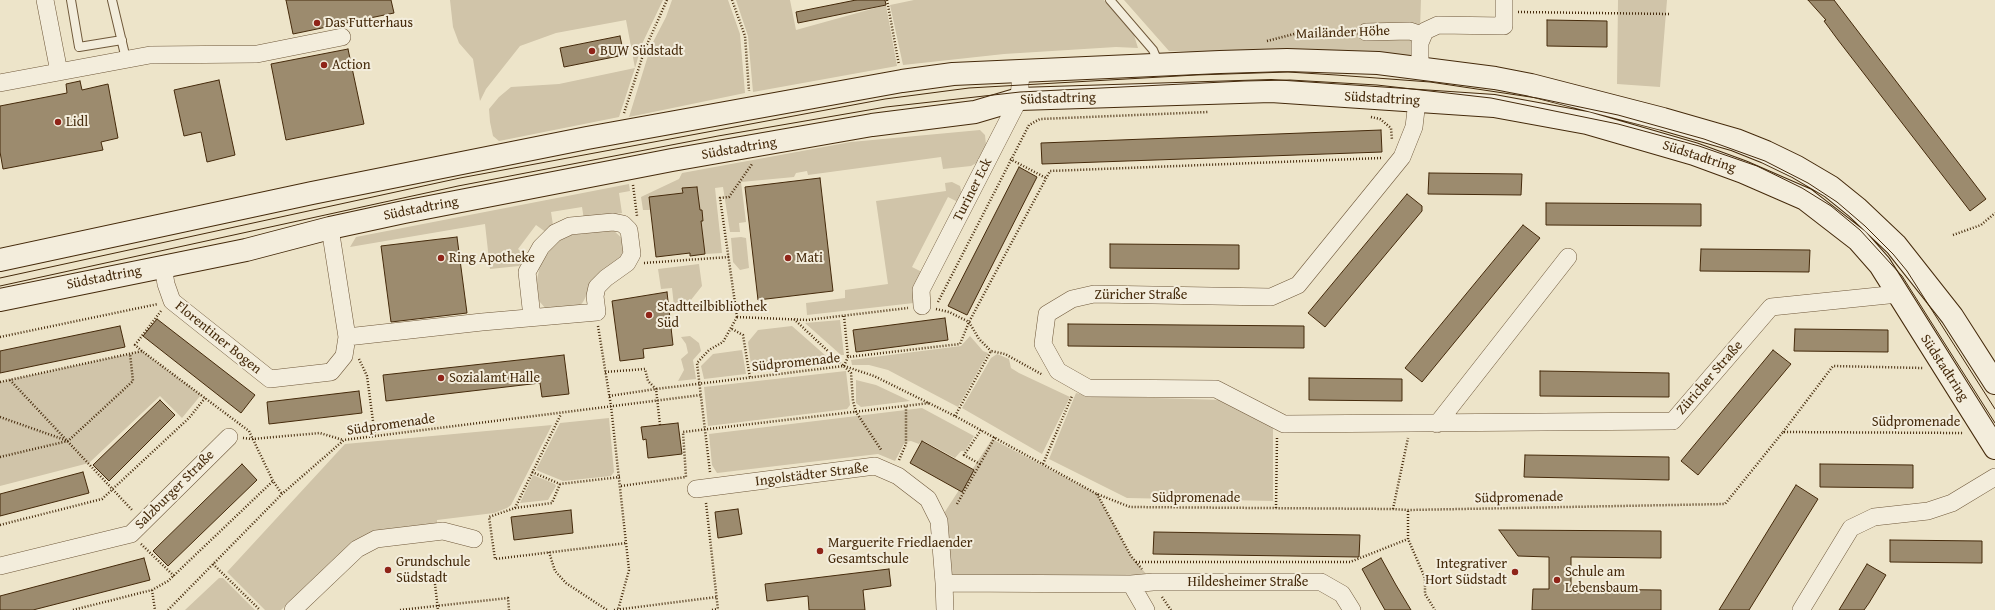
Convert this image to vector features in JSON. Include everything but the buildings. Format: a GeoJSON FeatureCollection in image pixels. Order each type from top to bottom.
{"type":"FeatureCollection","features":[{"type":"Feature","properties":{"kind":"street"},"geometry":{"type":"LineString","coordinates":[[46,0],[59,72]]}},
{"type":"Feature","properties":{"kind":"street"},"geometry":{"type":"LineString","coordinates":[[1420,67],[1422,36],[1431,27],[1438,25],[1504,26],[1504,6]]}},
{"type":"Feature","properties":{"kind":"street","name":"Mailänder Höhe"},"geometry":{"type":"LineString","coordinates":[[1366,32],[1410,31],[1422,36]]}},
{"type":"Feature","properties":{"kind":"street"},"geometry":{"type":"LineString","coordinates":[[0,83],[150,55],[256,54],[342,37]]}},
{"type":"Feature","properties":{"kind":"street","name":"Südstadtring"},"geometry":{"type":"LineString","coordinates":[[0,260],[312,193],[751,107],[902,81],[953,74],[1287,60],[1378,63],[1420,67],[1531,85],[1663,119],[1736,140],[1797,167],[1831,188],[1857,208],[1892,241],[1952,316],[1995,383]]}},
{"type":"Feature","properties":{"kind":"street","name":"Turiner Eck"},"geometry":{"type":"LineString","coordinates":[[928,308],[921,290],[1019,99],[1021,72]]}},
{"type":"Feature","properties":{"kind":"street","name":"Südstadtring"},"geometry":{"type":"LineString","coordinates":[[0,300],[246,250],[330,228],[630,169],[872,125],[975,112],[1019,99],[1271,91],[1494,106],[1587,123],[1694,154],[1743,172],[1804,199],[1858,240],[1880,265],[1995,448]]}},
{"type":"Feature","properties":{"kind":"street","name":"Züricher Straße"},"geometry":{"type":"LineString","coordinates":[[1417,101],[1414,128],[1298,285],[1271,297],[1094,294],[1072,299],[1047,314],[1043,344],[1058,371],[1088,388],[1216,389],[1284,424],[1673,421],[1771,307],[1898,294]]}},
{"type":"Feature","properties":{"kind":"street"},"geometry":{"type":"LineString","coordinates":[[347,337],[532,317],[596,312],[595,296],[598,287],[606,278],[627,263],[632,254],[629,230],[623,224],[614,222],[570,226],[555,233],[541,247],[527,272],[532,317]]}},
{"type":"Feature","properties":{"kind":"street","name":"Florentiner Bogen"},"geometry":{"type":"LineString","coordinates":[[163,266],[166,284],[172,301],[270,379],[331,372],[344,356],[347,337],[330,228]]}},
{"type":"Feature","properties":{"kind":"street"},"geometry":{"type":"LineString","coordinates":[[1437,424],[1568,257]]}},
{"type":"Feature","properties":{"kind":"street","name":"Salzburger Straße"},"geometry":{"type":"LineString","coordinates":[[0,566],[137,528],[229,437]]}},
{"type":"Feature","properties":{"kind":"street","name":"Ingolstädter Straße"},"geometry":{"type":"LineString","coordinates":[[704,484],[875,466],[898,476],[928,499],[939,521],[945,610]]}},
{"type":"Feature","properties":{"kind":"street"},"geometry":{"type":"LineString","coordinates":[[1801,610],[1851,528],[1874,517],[1928,511],[1952,503],[1995,477]]}},
{"type":"Feature","properties":{"kind":"street"},"geometry":{"type":"LineString","coordinates":[[292,610],[357,549],[376,539],[443,531],[474,538]]}},
{"type":"Feature","properties":{"kind":"street","name":"Hildesheimer Straße"},"geometry":{"type":"LineString","coordinates":[[1131,584],[1153,582],[1321,582],[1342,594],[1352,610]]}},
{"type":"Feature","properties":{"kind":"street"},"geometry":{"type":"LineString","coordinates":[[944,583],[1131,584],[1146,610]]}},
{"type":"Feature","properties":{"kind":"lane"},"geometry":{"type":"LineString","coordinates":[[71,0],[79,47],[122,40]]}},
{"type":"Feature","properties":{"kind":"lane"},"geometry":{"type":"LineString","coordinates":[[112,0],[126,59]]}},
{"type":"Feature","properties":{"kind":"lane"},"geometry":{"type":"LineString","coordinates":[[1110,0],[1153,50],[1159,65]]}},
{"type":"Feature","properties":{"kind":"path"},"geometry":{"type":"LineString","coordinates":[[624,132],[622,118],[645,49],[667,0]]}},
{"type":"Feature","properties":{"kind":"path"},"geometry":{"type":"LineString","coordinates":[[732,0],[745,36],[749,97]]}},
{"type":"Feature","properties":{"kind":"path"},"geometry":{"type":"LineString","coordinates":[[887,0],[902,81]]}},
{"type":"Feature","properties":{"kind":"path"},"geometry":{"type":"LineString","coordinates":[[1504,6],[1671,14]]}},
{"type":"Feature","properties":{"kind":"path","name":"Mailänder Höhe"},"geometry":{"type":"LineString","coordinates":[[1260,44],[1298,33],[1366,32]]}},
{"type":"Feature","properties":{"kind":"path"},"geometry":{"type":"LineString","coordinates":[[928,308],[1029,125],[1040,119],[1214,112]]}},
{"type":"Feature","properties":{"kind":"path"},"geometry":{"type":"LineString","coordinates":[[848,358],[960,344],[969,322],[1050,171],[1397,151],[1391,128],[1380,119],[1366,116]]}},
{"type":"Feature","properties":{"kind":"path"},"geometry":{"type":"LineString","coordinates":[[712,610],[718,610],[704,484],[706,430],[698,363],[709,350],[723,342],[732,329],[737,317],[720,198],[729,197],[756,158]]}},
{"type":"Feature","properties":{"kind":"path"},"geometry":{"type":"LineString","coordinates":[[1010,159],[1046,178]]}},
{"type":"Feature","properties":{"kind":"path"},"geometry":{"type":"LineString","coordinates":[[629,230],[636,223],[637,213],[630,169]]}},
{"type":"Feature","properties":{"kind":"path"},"geometry":{"type":"LineString","coordinates":[[1953,236],[1981,225],[1995,213]]}},
{"type":"Feature","properties":{"kind":"path"},"geometry":{"type":"LineString","coordinates":[[632,254],[645,264],[729,257]]}},
{"type":"Feature","properties":{"kind":"path"},"geometry":{"type":"LineString","coordinates":[[0,337],[172,301]]}},
{"type":"Feature","properties":{"kind":"path"},"geometry":{"type":"LineString","coordinates":[[172,301],[162,310],[135,345],[249,431],[273,481],[282,494]]}},
{"type":"Feature","properties":{"kind":"path"},"geometry":{"type":"LineString","coordinates":[[737,317],[777,320],[794,318],[807,320],[928,308],[949,312],[969,322],[979,339],[991,351],[1005,354],[1044,376]]}},
{"type":"Feature","properties":{"kind":"path"},"geometry":{"type":"LineString","coordinates":[[596,312],[611,406],[621,486],[629,570],[618,610]]}},
{"type":"Feature","properties":{"kind":"path"},"geometry":{"type":"LineString","coordinates":[[844,316],[848,358],[844,366]]}},
{"type":"Feature","properties":{"kind":"path"},"geometry":{"type":"LineString","coordinates":[[794,318],[851,373],[853,401],[856,412],[882,452]]}},
{"type":"Feature","properties":{"kind":"path"},"geometry":{"type":"LineString","coordinates":[[732,329],[744,335],[750,378]]}},
{"type":"Feature","properties":{"kind":"path"},"geometry":{"type":"LineString","coordinates":[[347,337],[367,376],[375,436]]}},
{"type":"Feature","properties":{"kind":"path"},"geometry":{"type":"LineString","coordinates":[[0,382],[142,351]]}},
{"type":"Feature","properties":{"kind":"path"},"geometry":{"type":"LineString","coordinates":[[956,416],[991,351]]}},
{"type":"Feature","properties":{"kind":"path"},"geometry":{"type":"LineString","coordinates":[[0,457],[68,441],[133,381],[130,354]]}},
{"type":"Feature","properties":{"kind":"path","name":"Südpromenade"},"geometry":{"type":"LineString","coordinates":[[609,396],[844,366],[874,376],[930,403],[1097,494],[1130,508],[1408,510],[1725,504],[1783,432],[1833,366],[1923,367],[1927,373]]}},
{"type":"Feature","properties":{"kind":"path"},"geometry":{"type":"LineString","coordinates":[[605,372],[645,369],[648,381],[656,389],[660,425]]}},
{"type":"Feature","properties":{"kind":"path"},"geometry":{"type":"LineString","coordinates":[[10,380],[113,490],[137,528],[174,576]]}},
{"type":"Feature","properties":{"kind":"path"},"geometry":{"type":"LineString","coordinates":[[1043,464],[1076,386],[1088,388]]}},
{"type":"Feature","properties":{"kind":"path","name":"Südpromenade"},"geometry":{"type":"LineString","coordinates":[[168,610],[282,494],[344,440],[561,414],[611,406],[701,395]]}},
{"type":"Feature","properties":{"kind":"path"},"geometry":{"type":"LineString","coordinates":[[0,525],[102,499],[189,418],[205,398]]}},
{"type":"Feature","properties":{"kind":"path"},"geometry":{"type":"LineString","coordinates":[[621,486],[686,477],[683,432],[930,403]]}},
{"type":"Feature","properties":{"kind":"path"},"geometry":{"type":"LineString","coordinates":[[897,465],[906,444],[906,406]]}},
{"type":"Feature","properties":{"kind":"path"},"geometry":{"type":"LineString","coordinates":[[515,508],[561,414]]}},
{"type":"Feature","properties":{"kind":"path"},"geometry":{"type":"LineString","coordinates":[[0,417],[68,441]]}},
{"type":"Feature","properties":{"kind":"path"},"geometry":{"type":"LineString","coordinates":[[1276,508],[1277,420]]}},
{"type":"Feature","properties":{"kind":"path"},"geometry":{"type":"LineString","coordinates":[[1393,509],[1411,424]]}},
{"type":"Feature","properties":{"kind":"path","name":"Südpromenade"},"geometry":{"type":"LineString","coordinates":[[1783,432],[1967,433],[1962,426]]}},
{"type":"Feature","properties":{"kind":"path"},"geometry":{"type":"LineString","coordinates":[[980,464],[964,455],[981,430]]}},
{"type":"Feature","properties":{"kind":"path"},"geometry":{"type":"LineString","coordinates":[[229,437],[252,439],[320,433],[344,440]]}},
{"type":"Feature","properties":{"kind":"path"},"geometry":{"type":"LineString","coordinates":[[958,504],[995,438]]}},
{"type":"Feature","properties":{"kind":"path"},"geometry":{"type":"LineString","coordinates":[[532,472],[560,484],[620,477]]}},
{"type":"Feature","properties":{"kind":"path"},"geometry":{"type":"LineString","coordinates":[[73,610],[152,590],[168,581],[273,481]]}},
{"type":"Feature","properties":{"kind":"path"},"geometry":{"type":"LineString","coordinates":[[560,484],[552,503],[515,508],[489,517],[494,559],[627,543]]}},
{"type":"Feature","properties":{"kind":"path"},"geometry":{"type":"LineString","coordinates":[[1097,494],[1136,562],[1153,582],[1171,610]]}},
{"type":"Feature","properties":{"kind":"path"},"geometry":{"type":"LineString","coordinates":[[1408,510],[1408,539],[1425,578],[1425,594],[1435,610]]}},
{"type":"Feature","properties":{"kind":"path"},"geometry":{"type":"LineString","coordinates":[[1136,562],[1350,562],[1408,539]]}},
{"type":"Feature","properties":{"kind":"path"},"geometry":{"type":"LineString","coordinates":[[549,552],[555,571],[566,583],[606,610]]}},
{"type":"Feature","properties":{"kind":"path"},"geometry":{"type":"LineString","coordinates":[[213,564],[260,610]]}},
{"type":"Feature","properties":{"kind":"path"},"geometry":{"type":"LineString","coordinates":[[435,584],[438,610]]}},
{"type":"Feature","properties":{"kind":"path"},"geometry":{"type":"LineString","coordinates":[[152,590],[155,610]]}},
{"type":"Feature","properties":{"kind":"path"},"geometry":{"type":"LineString","coordinates":[[614,610],[717,597]]}},
{"type":"Feature","properties":{"kind":"path"},"geometry":{"type":"LineString","coordinates":[[400,610],[508,598],[509,610]]}},
{"type":"Feature","properties":{"kind":"shaded area"},"geometry":{"type":"Polygon","coordinates":[[[450,0],[663,0],[642,44],[635,68],[626,20],[556,33],[520,46],[486,89],[480,101],[473,59],[459,43],[453,27],[450,0]]]}},
{"type":"Feature","properties":{"kind":"shaded area"},"geometry":{"type":"Polygon","coordinates":[[[672,0],[728,0],[740,34],[745,93],[629,117],[651,46],[666,17],[672,0]]]}},
{"type":"Feature","properties":{"kind":"shaded area"},"geometry":{"type":"Polygon","coordinates":[[[736,0],[790,0],[796,30],[886,5],[897,66],[753,92],[748,36],[736,0]]]}},
{"type":"Feature","properties":{"kind":"shaded area"},"geometry":{"type":"Polygon","coordinates":[[[914,0],[1104,0],[1134,35],[1138,48],[1116,47],[1004,54],[903,65],[890,5],[914,0]]]}},
{"type":"Feature","properties":{"kind":"shaded area"},"geometry":{"type":"Polygon","coordinates":[[[1124,0],[1421,0],[1419,59],[1169,51],[1124,0]]]}},
{"type":"Feature","properties":{"kind":"shaded area"},"geometry":{"type":"Polygon","coordinates":[[[1618,0],[1667,0],[1660,87],[1617,84],[1618,0]]]}},
{"type":"Feature","properties":{"kind":"shaded area"},"geometry":{"type":"Polygon","coordinates":[[[635,68],[619,117],[499,141],[493,136],[489,109],[499,97],[511,87],[559,84],[635,68]]]}},
{"type":"Feature","properties":{"kind":"shaded area"},"geometry":{"type":"Polygon","coordinates":[[[980,130],[985,135],[986,145],[980,161],[971,166],[943,169],[941,157],[808,175],[807,171],[796,173],[794,177],[741,182],[746,222],[739,223],[740,232],[730,232],[723,187],[715,188],[722,253],[705,254],[701,221],[703,220],[702,210],[700,210],[697,187],[682,189],[686,219],[651,210],[643,210],[641,197],[679,179],[682,173],[851,142],[980,130]]]}},
{"type":"Feature","properties":{"kind":"shaded area"},"geometry":{"type":"Polygon","coordinates":[[[952,182],[960,186],[962,194],[958,202],[948,197],[912,267],[922,272],[914,303],[807,315],[806,303],[845,298],[845,290],[888,284],[876,201],[946,191],[945,183],[952,182]]]}},
{"type":"Feature","properties":{"kind":"shaded area"},"geometry":{"type":"Polygon","coordinates":[[[629,184],[630,191],[619,193],[622,213],[584,220],[582,207],[551,212],[553,225],[547,233],[536,225],[518,249],[528,258],[519,266],[490,269],[485,224],[350,247],[356,237],[629,184]]]}},
{"type":"Feature","properties":{"kind":"shaded area"},"geometry":{"type":"Polygon","coordinates":[[[613,230],[626,242],[627,257],[615,269],[597,275],[583,302],[577,309],[547,310],[539,301],[537,280],[540,265],[555,243],[571,235],[613,230]]]}},
{"type":"Feature","properties":{"kind":"shaded area"},"geometry":{"type":"Polygon","coordinates":[[[731,238],[746,238],[749,268],[740,270],[733,262],[731,238]]]}},
{"type":"Feature","properties":{"kind":"shaded area"},"geometry":{"type":"Polygon","coordinates":[[[699,264],[702,286],[687,305],[674,306],[672,288],[661,289],[658,269],[699,264]]]}},
{"type":"Feature","properties":{"kind":"shaded area"},"geometry":{"type":"Polygon","coordinates":[[[840,320],[844,355],[841,355],[805,323],[840,320]]]}},
{"type":"Feature","properties":{"kind":"shaded area"},"geometry":{"type":"Polygon","coordinates":[[[792,326],[834,363],[752,373],[748,342],[758,330],[792,326]]]}},
{"type":"Feature","properties":{"kind":"shaded area"},"geometry":{"type":"Polygon","coordinates":[[[690,336],[699,343],[701,351],[693,360],[696,379],[678,381],[684,370],[681,359],[688,353],[686,344],[681,337],[690,336]]]}},
{"type":"Feature","properties":{"kind":"shaded area"},"geometry":{"type":"Polygon","coordinates":[[[970,336],[983,351],[988,353],[958,407],[888,370],[869,365],[852,365],[851,360],[961,346],[970,336]]]}},
{"type":"Feature","properties":{"kind":"shaded area"},"geometry":{"type":"Polygon","coordinates":[[[742,350],[746,374],[704,379],[701,366],[713,354],[742,350]]]}},
{"type":"Feature","properties":{"kind":"shaded area"},"geometry":{"type":"Polygon","coordinates":[[[142,351],[201,395],[182,418],[160,396],[89,463],[0,486],[0,382],[142,351]]]}},
{"type":"Feature","properties":{"kind":"shaded area"},"geometry":{"type":"Polygon","coordinates":[[[997,354],[1009,359],[1011,368],[1019,373],[1070,397],[1042,454],[962,408],[991,358],[997,354]]]}},
{"type":"Feature","properties":{"kind":"shaded area"},"geometry":{"type":"Polygon","coordinates":[[[846,371],[850,405],[847,409],[708,426],[704,387],[846,371]]]}},
{"type":"Feature","properties":{"kind":"shaded area"},"geometry":{"type":"Polygon","coordinates":[[[856,380],[876,385],[910,401],[861,407],[856,403],[856,380]]]}},
{"type":"Feature","properties":{"kind":"shaded area"},"geometry":{"type":"Polygon","coordinates":[[[1076,393],[1088,396],[1223,400],[1273,427],[1273,501],[1127,498],[1049,459],[1076,393]]]}},
{"type":"Feature","properties":{"kind":"shaded area"},"geometry":{"type":"Polygon","coordinates":[[[922,408],[974,436],[965,451],[961,451],[955,458],[922,440],[919,444],[911,441],[905,442],[895,461],[878,454],[717,473],[712,465],[709,434],[922,408]]]}},
{"type":"Feature","properties":{"kind":"shaded area"},"geometry":{"type":"Polygon","coordinates":[[[609,418],[614,472],[611,476],[563,481],[536,470],[560,423],[609,418]]]}},
{"type":"Feature","properties":{"kind":"shaded area"},"geometry":{"type":"Polygon","coordinates":[[[552,425],[511,505],[507,508],[494,513],[437,520],[437,525],[349,547],[281,610],[265,610],[227,572],[345,444],[552,425]]]}},
{"type":"Feature","properties":{"kind":"shaded area"},"geometry":{"type":"Polygon","coordinates":[[[992,439],[1097,494],[1131,556],[1153,582],[944,583],[939,521],[992,439]]]}},
{"type":"Feature","properties":{"kind":"shaded area"},"geometry":{"type":"Polygon","coordinates":[[[533,475],[555,484],[556,486],[548,500],[520,503],[533,475]]]}},
{"type":"Feature","properties":{"kind":"shaded area"},"geometry":{"type":"Polygon","coordinates":[[[219,578],[223,578],[255,610],[185,610],[219,578]]]}},
{"type":"Feature","properties":{"kind":"tram line"},"geometry":{"type":"LineString","coordinates":[[0,278],[460,178],[885,99],[969,88],[1196,75],[1288,72],[1336,75],[1430,82],[1537,98],[1618,115],[1704,139],[1765,161],[1808,183],[1837,202],[1865,226],[1893,254],[1907,271],[1995,409]]}},
{"type":"Feature","properties":{"kind":"tram line"},"geometry":{"type":"LineString","coordinates":[[0,286],[458,186],[718,136],[886,107],[1020,92],[1244,81],[1290,80],[1377,85],[1491,98],[1618,124],[1699,146],[1757,166],[1802,188],[1831,206],[1860,230],[1902,276],[1995,423]]}},
{"type":"Feature","properties":{"kind":"place","name":"Das Futterhaus"},"geometry":{"type":"Point","coordinates":[317,23]}},
{"type":"Feature","properties":{"kind":"place","name":"BUW Südstadt"},"geometry":{"type":"Point","coordinates":[592,51]}},
{"type":"Feature","properties":{"kind":"place","name":"Action"},"geometry":{"type":"Point","coordinates":[324,65]}},
{"type":"Feature","properties":{"kind":"place","name":"Lidl"},"geometry":{"type":"Point","coordinates":[58,122]}},
{"type":"Feature","properties":{"kind":"place","name":"Ring Apotheke"},"geometry":{"type":"Point","coordinates":[441,258]}},
{"type":"Feature","properties":{"kind":"place","name":"Mati"},"geometry":{"type":"Point","coordinates":[788,258]}},
{"type":"Feature","properties":{"kind":"place","name":"Stadtteilbibliothek Süd"},"geometry":{"type":"Point","coordinates":[649,315]}},
{"type":"Feature","properties":{"kind":"place","name":"Sozialamt Halle"},"geometry":{"type":"Point","coordinates":[441,378]}},
{"type":"Feature","properties":{"kind":"place","name":"Marguerite Friedlaender Gesamtschule"},"geometry":{"type":"Point","coordinates":[820,551]}},
{"type":"Feature","properties":{"kind":"place","name":"Grundschule Südstadt"},"geometry":{"type":"Point","coordinates":[388,570]}},
{"type":"Feature","properties":{"kind":"place","name":"Integrativer Hort Südstadt"},"geometry":{"type":"Point","coordinates":[1515,572]}},
{"type":"Feature","properties":{"kind":"place","name":"Schule am Lebensbaum"},"geometry":{"type":"Point","coordinates":[1557,580]}}]}
